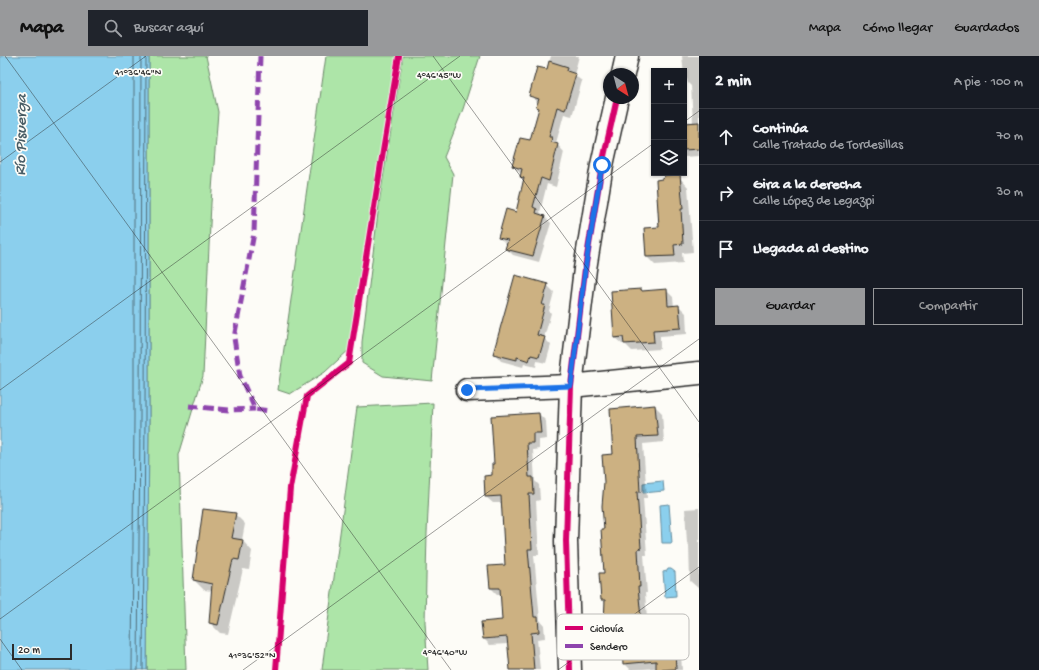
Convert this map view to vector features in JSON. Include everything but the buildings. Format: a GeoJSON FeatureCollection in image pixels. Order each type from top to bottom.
{"type":"FeatureCollection","features":[{"type":"Feature","properties":{"kind":"street"},"geometry":{"type":"LineString","coordinates":[[624,68],[627,56]]}},
{"type":"Feature","properties":{"kind":"street"},"geometry":{"type":"LineString","coordinates":[[569,614],[566,541],[571,386],[585,270],[602,165],[616,104]]}},
{"type":"Feature","properties":{"kind":"street"},"geometry":{"type":"LineString","coordinates":[[467,390],[571,386],[699,373]]}},
{"type":"Feature","properties":{"kind":"green space"},"geometry":{"type":"Polygon","coordinates":[[[149,56],[206,56],[218,112],[211,203],[203,376],[179,455],[186,670],[147,670],[149,56]]]}},
{"type":"Feature","properties":{"kind":"green space"},"geometry":{"type":"Polygon","coordinates":[[[326,56],[400,56],[352,347],[325,372],[290,394],[278,390],[326,56]]]}},
{"type":"Feature","properties":{"kind":"green space"},"geometry":{"type":"Polygon","coordinates":[[[403,56],[480,56],[463,109],[444,157],[453,174],[432,381],[383,376],[362,363],[362,342],[380,197],[403,56]]]}},
{"type":"Feature","properties":{"kind":"green space"},"geometry":{"type":"Polygon","coordinates":[[[433,403],[427,533],[425,622],[428,670],[322,670],[357,407],[433,403]]]}},
{"type":"Feature","properties":{"kind":"water","name":"Río Pisuerga"},"geometry":{"type":"Polygon","coordinates":[[[0,56],[149,56],[147,670],[0,670],[0,56]]]}},
{"type":"Feature","properties":{"kind":"water"},"geometry":{"type":"Polygon","coordinates":[[[663,481],[664,491],[643,493],[643,483],[663,481]]]}},
{"type":"Feature","properties":{"kind":"water"},"geometry":{"type":"Polygon","coordinates":[[[669,504],[672,543],[662,543],[660,505],[669,504]]]}},
{"type":"Feature","properties":{"kind":"water"},"geometry":{"type":"Polygon","coordinates":[[[668,569],[675,572],[676,596],[665,597],[663,572],[667,571],[668,569]]]}},
{"type":"Feature","properties":{"kind":"marked path"},"geometry":{"type":"LineString","coordinates":[[260,56],[254,233],[234,338],[240,376],[255,409],[270,411]]}},
{"type":"Feature","properties":{"kind":"marked path"},"geometry":{"type":"LineString","coordinates":[[189,406],[229,410],[255,409]]}},
{"type":"Feature","properties":{"kind":"cycle path"},"geometry":{"type":"LineString","coordinates":[[276,670],[290,488],[307,396],[349,363],[399,56]]}},
{"type":"Feature","properties":{"kind":"cycle path"},"geometry":{"type":"LineString","coordinates":[[568,614],[566,541],[571,386],[585,269],[602,165],[616,104]]}},
{"type":"Feature","properties":{"kind":"cycle path"},"geometry":{"type":"LineString","coordinates":[[570,660],[570,670]]}},
{"type":"Feature","properties":{"kind":"route"},"geometry":{"type":"LineString","coordinates":[[467,390],[571,386],[585,270],[602,165]]}}]}
